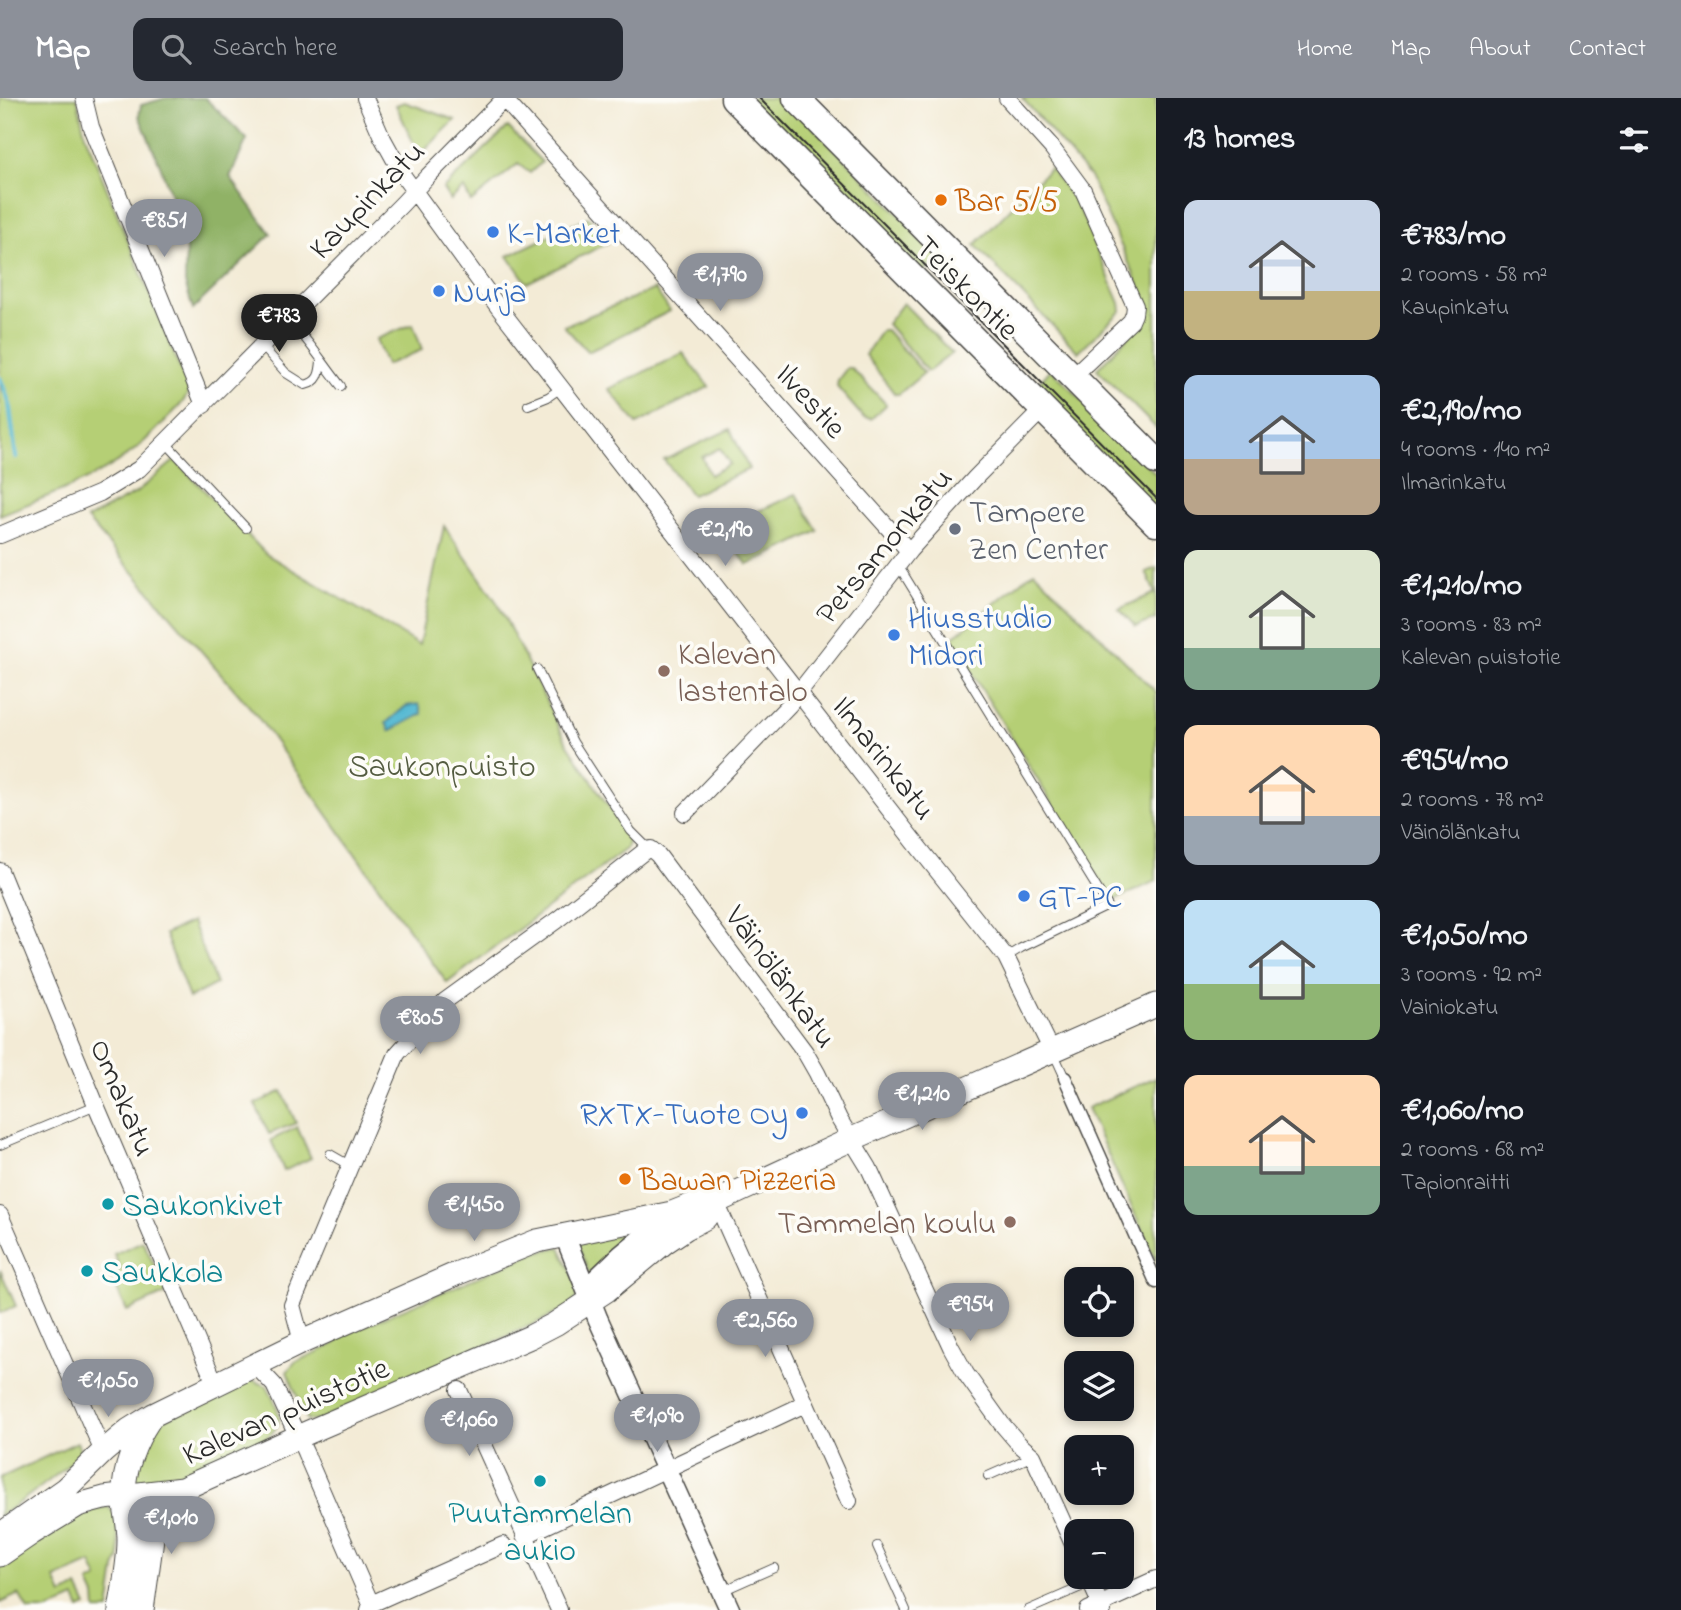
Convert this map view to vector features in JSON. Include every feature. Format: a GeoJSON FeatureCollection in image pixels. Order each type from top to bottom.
{"type":"FeatureCollection","features":[{"type":"Feature","properties":{"kind":"main road","name":"Teiskontie"},"geometry":{"type":"LineString","coordinates":[[734,98],[1156,523]]}},
{"type":"Feature","properties":{"kind":"main road","name":"Teiskontie"},"geometry":{"type":"LineString","coordinates":[[796,98],[1156,461]]}},
{"type":"Feature","properties":{"kind":"main road","name":"Kalevan puistotie"},"geometry":{"type":"LineString","coordinates":[[0,1535],[65,1489],[103,1452],[153,1415],[302,1342],[537,1241],[671,1213],[697,1203],[716,1202],[1156,1004]]}},
{"type":"Feature","properties":{"kind":"main road","name":"Kalevan puistotie"},"geometry":{"type":"LineString","coordinates":[[0,1555],[78,1505],[104,1498],[182,1489],[508,1348],[590,1302],[665,1242],[705,1218],[716,1202]]}},
{"type":"Feature","properties":{"kind":"main road"},"geometry":{"type":"LineString","coordinates":[[120,1610],[128,1561],[129,1541],[124,1495],[127,1477],[134,1446],[153,1415]]}},
{"type":"Feature","properties":{"kind":"main road"},"geometry":{"type":"LineString","coordinates":[[103,1452],[124,1495]]}},
{"type":"Feature","properties":{"kind":"main road"},"geometry":{"type":"LineString","coordinates":[[142,1610],[155,1517],[162,1503],[182,1489]]}},
{"type":"Feature","properties":{"kind":"street"},"geometry":{"type":"LineString","coordinates":[[84,98],[91,127],[204,405]]}},
{"type":"Feature","properties":{"kind":"street","name":"Ilmarinkatu"},"geometry":{"type":"LineString","coordinates":[[365,98],[382,138],[404,177],[499,308],[1006,957],[1052,1051]]}},
{"type":"Feature","properties":{"kind":"street"},"geometry":{"type":"LineString","coordinates":[[1007,98],[1052,148],[1083,190],[1135,306],[1131,321],[1072,377]]}},
{"type":"Feature","properties":{"kind":"street","name":"Kaupinkatu"},"geometry":{"type":"LineString","coordinates":[[0,535],[100,493],[139,469],[505,99]]}},
{"type":"Feature","properties":{"kind":"street","name":"Ilvestie"},"geometry":{"type":"LineString","coordinates":[[505,99],[909,551]]}},
{"type":"Feature","properties":{"kind":"street","name":"Petsamonkatu"},"geometry":{"type":"LineString","coordinates":[[685,813],[789,705],[909,551],[1043,409]]}},
{"type":"Feature","properties":{"kind":"street"},"geometry":{"type":"LineString","coordinates":[[302,1342],[292,1305],[397,1054],[445,1001],[649,849]]}},
{"type":"Feature","properties":{"kind":"street","name":"Väinölänkatu"},"geometry":{"type":"LineString","coordinates":[[649,849],[658,855],[690,896],[805,1052],[838,1119],[869,1168],[966,1374],[1000,1423],[1033,1456],[1064,1524]]}},
{"type":"Feature","properties":{"kind":"street","name":"Omakatu"},"geometry":{"type":"LineString","coordinates":[[0,871],[215,1383]]}},
{"type":"Feature","properties":{"kind":"street","name":"Ilmarinkatu"},"geometry":{"type":"LineString","coordinates":[[1065,1078],[1156,1282]]}},
{"type":"Feature","properties":{"kind":"street"},"geometry":{"type":"LineString","coordinates":[[716,1202],[849,1501]]}},
{"type":"Feature","properties":{"kind":"street","name":"Kalevan puistotie"},"geometry":{"type":"LineString","coordinates":[[590,1302],[596,1279],[671,1213]]}},
{"type":"Feature","properties":{"kind":"street"},"geometry":{"type":"LineString","coordinates":[[0,1215],[103,1452]]}},
{"type":"Feature","properties":{"kind":"street"},"geometry":{"type":"LineString","coordinates":[[564,1234],[590,1302],[730,1610]]}},
{"type":"Feature","properties":{"kind":"street"},"geometry":{"type":"LineString","coordinates":[[255,1365],[274,1385],[370,1607],[503,1545]]}},
{"type":"Feature","properties":{"kind":"street"},"geometry":{"type":"LineString","coordinates":[[460,1390],[559,1610]]}},
{"type":"Feature","properties":{"kind":"street"},"geometry":{"type":"LineString","coordinates":[[524,1536],[805,1404]]}},
{"type":"Feature","properties":{"kind":"street"},"geometry":{"type":"LineString","coordinates":[[1092,1589],[1097,1608],[1156,1580]]}},
{"type":"Feature","properties":{"kind":"lane"},"geometry":{"type":"LineString","coordinates":[[288,319],[341,386]]}},
{"type":"Feature","properties":{"kind":"lane"},"geometry":{"type":"LineString","coordinates":[[262,346],[286,373],[305,385],[317,378],[321,361]]}},
{"type":"Feature","properties":{"kind":"lane"},"geometry":{"type":"LineString","coordinates":[[528,405],[561,388]]}},
{"type":"Feature","properties":{"kind":"lane"},"geometry":{"type":"LineString","coordinates":[[166,443],[246,528]]}},
{"type":"Feature","properties":{"kind":"lane"},"geometry":{"type":"LineString","coordinates":[[898,565],[1108,906],[1006,957]]}},
{"type":"Feature","properties":{"kind":"lane","name":"Väinölänkatu"},"geometry":{"type":"LineString","coordinates":[[537,669],[573,741],[631,831],[649,849]]}},
{"type":"Feature","properties":{"kind":"lane","name":"Ilmarinkatu"},"geometry":{"type":"LineString","coordinates":[[1052,1051],[1065,1078]]}},
{"type":"Feature","properties":{"kind":"lane"},"geometry":{"type":"LineString","coordinates":[[0,1145],[96,1105]]}},
{"type":"Feature","properties":{"kind":"lane"},"geometry":{"type":"LineString","coordinates":[[330,1154],[351,1166]]}},
{"type":"Feature","properties":{"kind":"lane"},"geometry":{"type":"LineString","coordinates":[[988,1476],[1033,1456]]}},
{"type":"Feature","properties":{"kind":"lane"},"geometry":{"type":"LineString","coordinates":[[877,1546],[906,1610]]}},
{"type":"Feature","properties":{"kind":"lane"},"geometry":{"type":"LineString","coordinates":[[722,1591],[774,1568]]}},
{"type":"Feature","properties":{"kind":"lane"},"geometry":{"type":"LineString","coordinates":[[1028,1610],[1071,1589]]}},
{"type":"Feature","properties":{"kind":"green space"},"geometry":{"type":"Polygon","coordinates":[[[0,98],[77,98],[85,135],[189,391],[182,403],[154,433],[118,462],[69,488],[0,515],[0,98]]]}},
{"type":"Feature","properties":{"kind":"green space"},"geometry":{"type":"Polygon","coordinates":[[[166,98],[205,98],[247,139],[230,177],[271,234],[193,309],[185,283],[186,237],[139,116],[141,105],[166,98]]]}},
{"type":"Feature","properties":{"kind":"green space"},"geometry":{"type":"Polygon","coordinates":[[[744,98],[785,98],[940,256],[920,275],[744,98]]]}},
{"type":"Feature","properties":{"kind":"green space"},"geometry":{"type":"Polygon","coordinates":[[[1022,98],[1156,98],[1156,428],[1097,369],[1143,321],[1142,292],[1090,177],[1022,98]]]}},
{"type":"Feature","properties":{"kind":"green space"},"geometry":{"type":"Polygon","coordinates":[[[404,102],[455,120],[425,150],[420,151],[396,105],[404,102]]]}},
{"type":"Feature","properties":{"kind":"green space"},"geometry":{"type":"Polygon","coordinates":[[[508,127],[542,162],[530,173],[518,164],[471,202],[464,188],[450,200],[443,189],[508,127]]]}},
{"type":"Feature","properties":{"kind":"green space"},"geometry":{"type":"Polygon","coordinates":[[[1050,168],[1077,204],[1120,303],[1121,311],[1078,352],[975,245],[1050,168]]]}},
{"type":"Feature","properties":{"kind":"green space"},"geometry":{"type":"Polygon","coordinates":[[[588,217],[608,243],[527,283],[508,256],[588,217]]]}},
{"type":"Feature","properties":{"kind":"green space"},"geometry":{"type":"Polygon","coordinates":[[[655,289],[670,311],[588,352],[564,326],[655,289]]]}},
{"type":"Feature","properties":{"kind":"green space"},"geometry":{"type":"Polygon","coordinates":[[[903,303],[952,353],[929,371],[887,324],[903,303]]]}},
{"type":"Feature","properties":{"kind":"green space"},"geometry":{"type":"Polygon","coordinates":[[[413,324],[422,350],[386,365],[376,339],[413,324]]]}},
{"type":"Feature","properties":{"kind":"green space"},"geometry":{"type":"Polygon","coordinates":[[[882,330],[886,330],[924,373],[899,394],[895,394],[865,355],[882,330]]]}},
{"type":"Feature","properties":{"kind":"green space"},"geometry":{"type":"Polygon","coordinates":[[[683,353],[709,387],[637,424],[609,389],[683,353]]]}},
{"type":"Feature","properties":{"kind":"green space"},"geometry":{"type":"Polygon","coordinates":[[[847,368],[851,368],[886,404],[871,419],[863,417],[837,387],[838,380],[847,368]]]}},
{"type":"Feature","properties":{"kind":"green space"},"geometry":{"type":"Polygon","coordinates":[[[1051,369],[1156,474],[1156,512],[1034,388],[1051,369]]]}},
{"type":"Feature","properties":{"kind":"green space"},"geometry":{"type":"Polygon","coordinates":[[[730,429],[749,469],[692,495],[664,460],[730,429]],[[720,448],[702,457],[710,475],[730,464],[720,448]]]}},
{"type":"Feature","properties":{"kind":"green space","name":"Saukonpuisto"},"geometry":{"type":"Polygon","coordinates":[[[175,460],[266,554],[419,645],[444,526],[498,604],[567,743],[626,833],[629,839],[626,849],[447,983],[255,713],[87,519],[136,493],[175,460]]]}},
{"type":"Feature","properties":{"kind":"green space"},"geometry":{"type":"Polygon","coordinates":[[[796,494],[818,531],[748,565],[719,529],[796,494]]]}},
{"type":"Feature","properties":{"kind":"green space"},"geometry":{"type":"Polygon","coordinates":[[[1156,568],[1156,619],[1136,627],[1119,609],[1155,593],[1146,572],[1156,568]]]}},
{"type":"Feature","properties":{"kind":"green space"},"geometry":{"type":"Polygon","coordinates":[[[1034,571],[1156,692],[1156,881],[1112,901],[951,639],[1034,571]]]}},
{"type":"Feature","properties":{"kind":"green space"},"geometry":{"type":"Polygon","coordinates":[[[192,922],[216,984],[189,998],[165,934],[192,922]]]}},
{"type":"Feature","properties":{"kind":"green space"},"geometry":{"type":"Polygon","coordinates":[[[1156,1077],[1156,1261],[1087,1108],[1156,1077]]]}},
{"type":"Feature","properties":{"kind":"green space"},"geometry":{"type":"Polygon","coordinates":[[[282,1091],[296,1123],[269,1134],[255,1104],[282,1091]]]}},
{"type":"Feature","properties":{"kind":"green space"},"geometry":{"type":"Polygon","coordinates":[[[297,1127],[311,1158],[284,1171],[271,1140],[297,1127]]]}},
{"type":"Feature","properties":{"kind":"green space"},"geometry":{"type":"Polygon","coordinates":[[[641,1230],[590,1276],[577,1242],[641,1230]]]}},
{"type":"Feature","properties":{"kind":"green space"},"geometry":{"type":"Polygon","coordinates":[[[143,1241],[167,1293],[127,1311],[110,1274],[121,1270],[114,1254],[143,1241]]]}},
{"type":"Feature","properties":{"kind":"green space"},"geometry":{"type":"Polygon","coordinates":[[[560,1247],[579,1288],[569,1308],[318,1421],[307,1420],[287,1372],[295,1362],[333,1345],[343,1335],[533,1253],[560,1247]]]}},
{"type":"Feature","properties":{"kind":"green space"},"geometry":{"type":"Polygon","coordinates":[[[0,1270],[16,1306],[0,1313],[0,1270]]]}},
{"type":"Feature","properties":{"kind":"green space"},"geometry":{"type":"Polygon","coordinates":[[[252,1380],[267,1386],[278,1411],[278,1424],[268,1437],[188,1476],[138,1484],[135,1480],[138,1453],[162,1420],[252,1380]]]}},
{"type":"Feature","properties":{"kind":"green space"},"geometry":{"type":"Polygon","coordinates":[[[77,1442],[81,1453],[72,1462],[0,1516],[0,1478],[77,1442]]]}},
{"type":"Feature","properties":{"kind":"green space"},"geometry":{"type":"Polygon","coordinates":[[[108,1507],[116,1514],[120,1557],[115,1568],[109,1610],[96,1610],[95,1596],[89,1583],[98,1578],[91,1563],[55,1579],[62,1595],[78,1587],[87,1606],[80,1609],[75,1598],[48,1610],[28,1610],[19,1594],[0,1603],[0,1561],[82,1511],[108,1507]]]}},
{"type":"Feature","properties":{"kind":"water"},"geometry":{"type":"Polygon","coordinates":[[[419,704],[422,714],[390,731],[386,723],[406,706],[419,704]]]}},
{"type":"Feature","properties":{"kind":"waterway"},"geometry":{"type":"LineString","coordinates":[[0,378],[9,402],[16,457]]}},
{"type":"Feature","properties":{"kind":"tram line"},"geometry":{"type":"LineString","coordinates":[[759,98],[1156,498]]}},
{"type":"Feature","properties":{"kind":"place","name":"Bar 5/5"},"geometry":{"type":"Point","coordinates":[941,200]}},
{"type":"Feature","properties":{"kind":"place","name":"K-Market"},"geometry":{"type":"Point","coordinates":[493,232]}},
{"type":"Feature","properties":{"kind":"place","name":"Nurja"},"geometry":{"type":"Point","coordinates":[439,291]}},
{"type":"Feature","properties":{"kind":"place","name":"Tampere Zen Center"},"geometry":{"type":"Point","coordinates":[955,529]}},
{"type":"Feature","properties":{"kind":"place","name":"Hiusstudio Midori"},"geometry":{"type":"Point","coordinates":[894,635]}},
{"type":"Feature","properties":{"kind":"place","name":"Kalevan lastentalo"},"geometry":{"type":"Point","coordinates":[664,671]}},
{"type":"Feature","properties":{"kind":"place","name":"GT-PC"},"geometry":{"type":"Point","coordinates":[1024,896]}},
{"type":"Feature","properties":{"kind":"place","name":"RXTX-Tuote Oy"},"geometry":{"type":"Point","coordinates":[802,1113]}},
{"type":"Feature","properties":{"kind":"place","name":"Bawan Pizzeria"},"geometry":{"type":"Point","coordinates":[625,1179]}},
{"type":"Feature","properties":{"kind":"place","name":"Saukonkivet"},"geometry":{"type":"Point","coordinates":[108,1204]}},
{"type":"Feature","properties":{"kind":"place","name":"Tammelan koulu"},"geometry":{"type":"Point","coordinates":[1010,1222]}},
{"type":"Feature","properties":{"kind":"place","name":"Saukkola"},"geometry":{"type":"Point","coordinates":[87,1271]}},
{"type":"Feature","properties":{"kind":"place","name":"Puutammelan aukio"},"geometry":{"type":"Point","coordinates":[540,1481]}}]}
